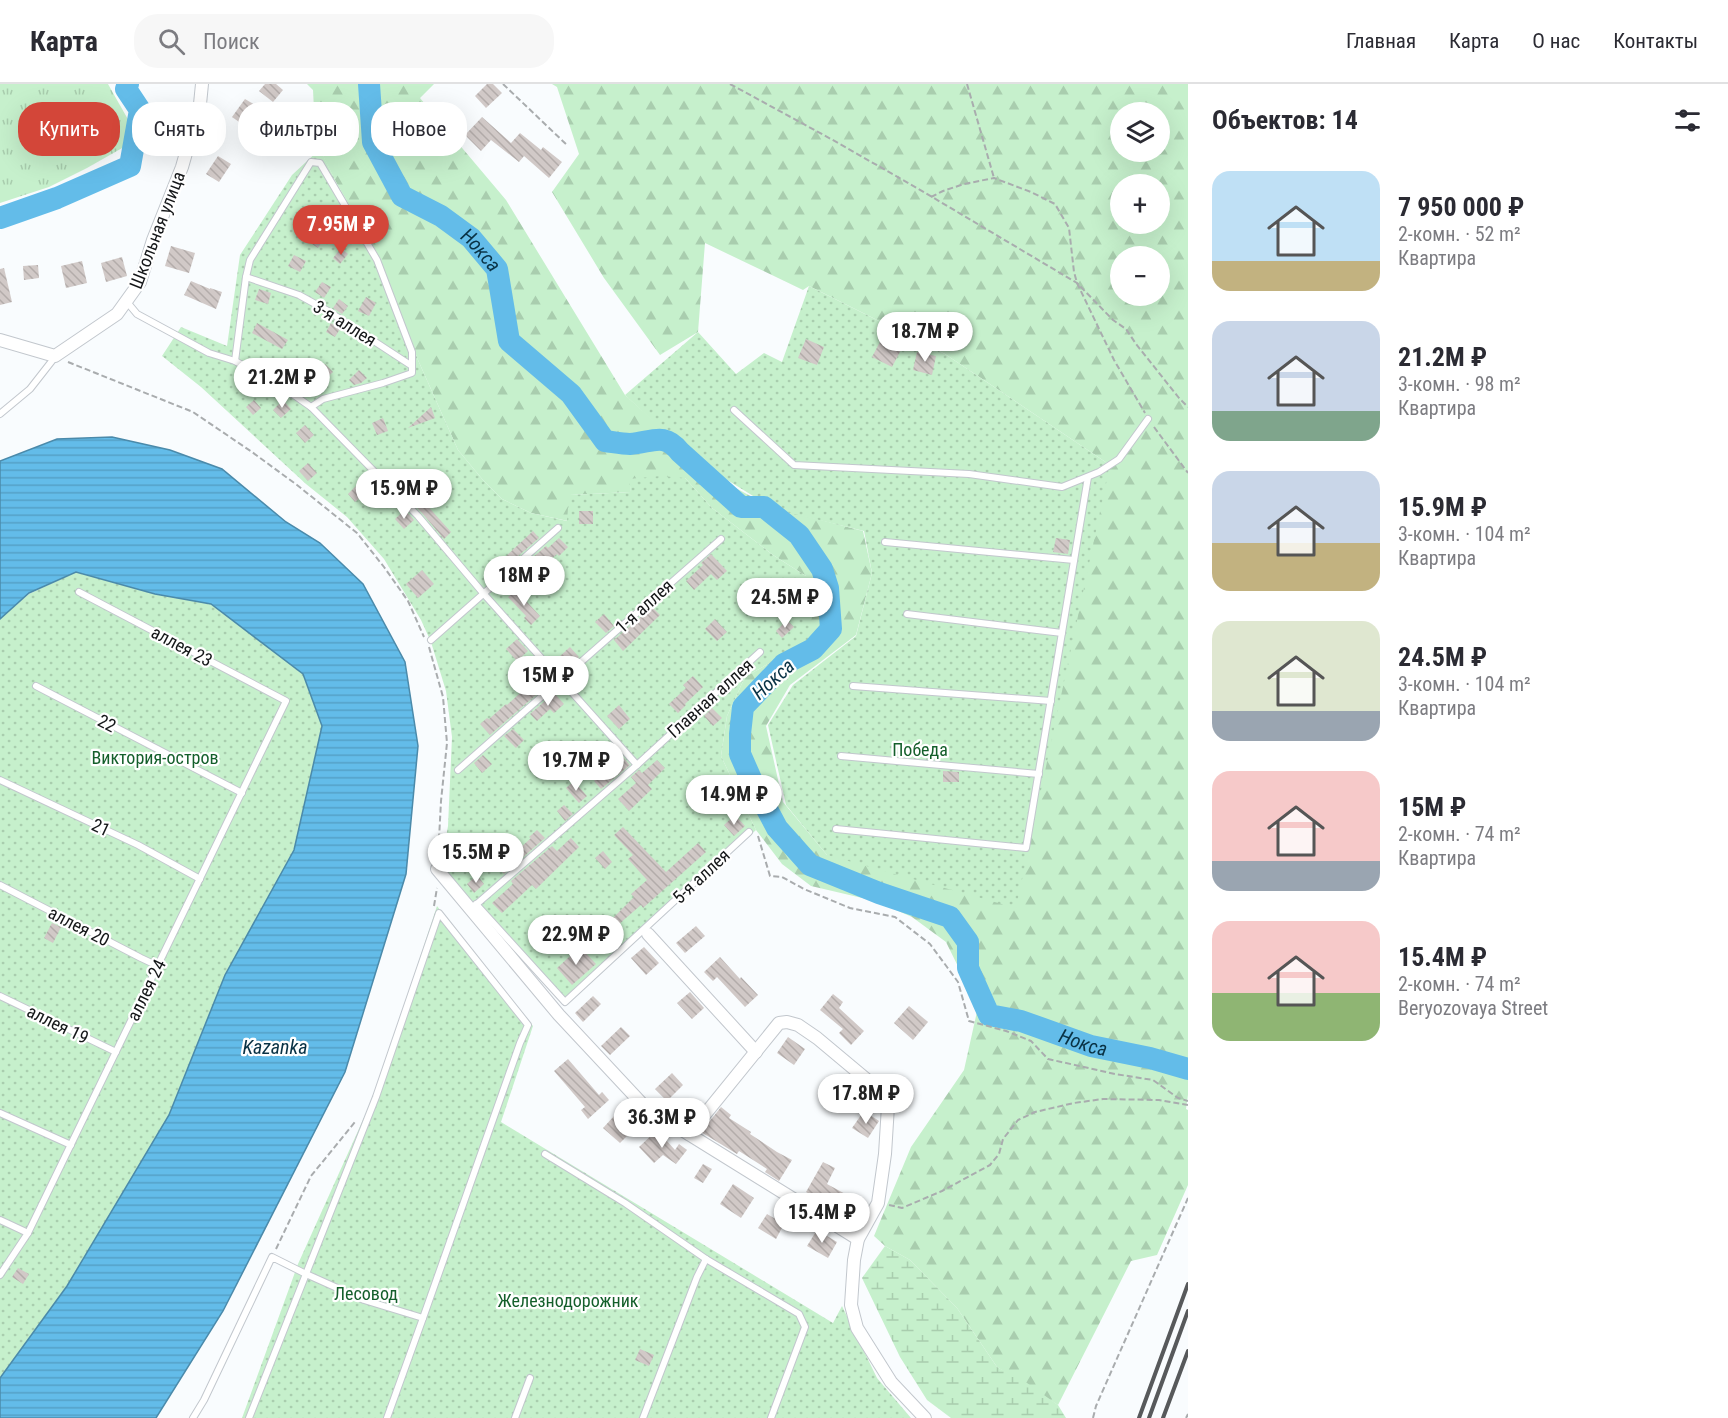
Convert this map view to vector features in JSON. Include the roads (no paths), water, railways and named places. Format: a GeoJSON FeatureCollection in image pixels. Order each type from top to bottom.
{"type":"FeatureCollection","features":[{"type":"Feature","properties":{"kind":"street","name":"Школьная улица"},"geometry":{"type":"LineString","coordinates":[[55,356],[117,314],[140,282],[153,240],[182,167],[200,104],[202,84]]}},
{"type":"Feature","properties":{"kind":"street"},"geometry":{"type":"LineString","coordinates":[[0,340],[55,356]]}},
{"type":"Feature","properties":{"kind":"street"},"geometry":{"type":"LineString","coordinates":[[437,869],[474,907],[559,1015],[645,1107],[858,1239]]}},
{"type":"Feature","properties":{"kind":"street"},"geometry":{"type":"LineString","coordinates":[[648,934],[756,1052]]}},
{"type":"Feature","properties":{"kind":"street"},"geometry":{"type":"LineString","coordinates":[[689,1134],[779,1023],[787,1022],[798,1025],[878,1089],[888,1106],[885,1154],[878,1203],[858,1239],[851,1305],[857,1328],[891,1382],[925,1418]]}},
{"type":"Feature","properties":{"kind":"lane"},"geometry":{"type":"LineString","coordinates":[[235,361],[250,260],[311,162],[320,163],[377,260],[412,352],[412,373],[323,399],[311,407]]}},
{"type":"Feature","properties":{"kind":"lane","name":"3-я аллея"},"geometry":{"type":"LineString","coordinates":[[246,277],[298,296],[327,311],[412,366]]}},
{"type":"Feature","properties":{"kind":"lane"},"geometry":{"type":"LineString","coordinates":[[127,302],[136,314],[209,353],[235,361],[281,386],[311,407],[418,516],[483,593],[637,765]]}},
{"type":"Feature","properties":{"kind":"lane"},"geometry":{"type":"LineString","coordinates":[[0,414],[30,389],[55,356]]}},
{"type":"Feature","properties":{"kind":"lane"},"geometry":{"type":"LineString","coordinates":[[734,410],[794,465],[969,474],[1062,487],[1099,472],[1119,459],[1148,419]]}},
{"type":"Feature","properties":{"kind":"lane"},"geometry":{"type":"LineString","coordinates":[[836,829],[1026,848],[1088,477]]}},
{"type":"Feature","properties":{"kind":"lane"},"geometry":{"type":"LineString","coordinates":[[431,640],[558,528]]}},
{"type":"Feature","properties":{"kind":"lane","name":"1-я аллея"},"geometry":{"type":"LineString","coordinates":[[458,770],[722,539]]}},
{"type":"Feature","properties":{"kind":"lane"},"geometry":{"type":"LineString","coordinates":[[885,542],[1074,560]]}},
{"type":"Feature","properties":{"kind":"lane","name":"аллея 23"},"geometry":{"type":"LineString","coordinates":[[79,592],[286,701]]}},
{"type":"Feature","properties":{"kind":"lane"},"geometry":{"type":"LineString","coordinates":[[907,614],[1062,633]]}},
{"type":"Feature","properties":{"kind":"lane","name":"Главная аллея"},"geometry":{"type":"LineString","coordinates":[[474,907],[637,765],[760,652]]}},
{"type":"Feature","properties":{"kind":"lane","name":"22"},"geometry":{"type":"LineString","coordinates":[[36,686],[242,793]]}},
{"type":"Feature","properties":{"kind":"lane"},"geometry":{"type":"LineString","coordinates":[[853,687],[1051,701]]}},
{"type":"Feature","properties":{"kind":"lane","name":"аллея 24"},"geometry":{"type":"LineString","coordinates":[[0,1275],[28,1233],[286,701]]}},
{"type":"Feature","properties":{"kind":"lane"},"geometry":{"type":"LineString","coordinates":[[841,756],[1039,774]]}},
{"type":"Feature","properties":{"kind":"lane","name":"21"},"geometry":{"type":"LineString","coordinates":[[0,780],[138,845],[200,879]]}},
{"type":"Feature","properties":{"kind":"lane","name":"5-я аллея"},"geometry":{"type":"LineString","coordinates":[[474,907],[565,1002],[749,832]]}},
{"type":"Feature","properties":{"kind":"lane","name":"аллея 20"},"geometry":{"type":"LineString","coordinates":[[0,885],[158,966]]}},
{"type":"Feature","properties":{"kind":"lane"},"geometry":{"type":"LineString","coordinates":[[249,1418],[376,1097],[439,913],[528,1025],[387,1418]]}},
{"type":"Feature","properties":{"kind":"lane","name":"аллея 19"},"geometry":{"type":"LineString","coordinates":[[0,996],[116,1052]]}},
{"type":"Feature","properties":{"kind":"lane"},"geometry":{"type":"LineString","coordinates":[[0,1113],[70,1145]]}},
{"type":"Feature","properties":{"kind":"lane"},"geometry":{"type":"LineString","coordinates":[[545,1154],[625,1203],[706,1259],[799,1314],[805,1327],[771,1418]]}},
{"type":"Feature","properties":{"kind":"lane"},"geometry":{"type":"LineString","coordinates":[[0,1220],[28,1233]]}},
{"type":"Feature","properties":{"kind":"lane"},"geometry":{"type":"LineString","coordinates":[[193,1418],[204,1400],[272,1257],[364,1300],[423,1318]]}},
{"type":"Feature","properties":{"kind":"lane"},"geometry":{"type":"LineString","coordinates":[[643,1418],[706,1259]]}},
{"type":"Feature","properties":{"kind":"lane"},"geometry":{"type":"LineString","coordinates":[[514,1418],[530,1378]]}},
{"type":"Feature","properties":{"kind":"water","name":"Kazanka"},"geometry":{"type":"Polygon","coordinates":[[[112,437],[170,450],[222,469],[286,522],[320,543],[363,584],[405,662],[418,746],[406,874],[345,1072],[223,1311],[156,1418],[0,1418],[0,1378],[67,1286],[169,1115],[225,975],[294,850],[322,726],[303,674],[211,604],[155,594],[76,572],[29,593],[0,619],[0,461],[57,439],[112,437]]]}},
{"type":"Feature","properties":{"kind":"waterway","name":"Нокса"},"geometry":{"type":"LineString","coordinates":[[0,218],[57,198],[130,166],[140,110],[126,89],[128,84]]}},
{"type":"Feature","properties":{"kind":"waterway","name":"Нокса"},"geometry":{"type":"LineString","coordinates":[[369,84],[373,142],[402,196],[441,216],[471,238],[497,269],[509,341],[571,394],[605,441],[630,444],[657,440],[668,442],[741,507],[764,507],[799,535],[822,569],[828,588],[831,629],[813,649],[784,664],[743,707],[740,754],[777,828],[810,865],[879,893],[950,917],[968,942],[968,968],[989,1015],[1021,1021],[1091,1046],[1150,1058],[1188,1069]]}},
{"type":"Feature","properties":{"kind":"railway"},"geometry":{"type":"LineString","coordinates":[[1139,1418],[1188,1284]]}},
{"type":"Feature","properties":{"kind":"railway"},"geometry":{"type":"LineString","coordinates":[[1149,1418],[1188,1311]]}},
{"type":"Feature","properties":{"kind":"railway"},"geometry":{"type":"LineString","coordinates":[[1163,1418],[1188,1351]]}},
{"type":"Feature","properties":{"kind":"park label","name":"Победа"},"geometry":{"type":"Point","coordinates":[920,749]}},
{"type":"Feature","properties":{"kind":"park label","name":"Виктория-остров"},"geometry":{"type":"Point","coordinates":[155,757]}},
{"type":"Feature","properties":{"kind":"park label","name":"Лесовод"},"geometry":{"type":"Point","coordinates":[366,1293]}},
{"type":"Feature","properties":{"kind":"park label","name":"Железнодорожник"},"geometry":{"type":"Point","coordinates":[568,1300]}}]}
